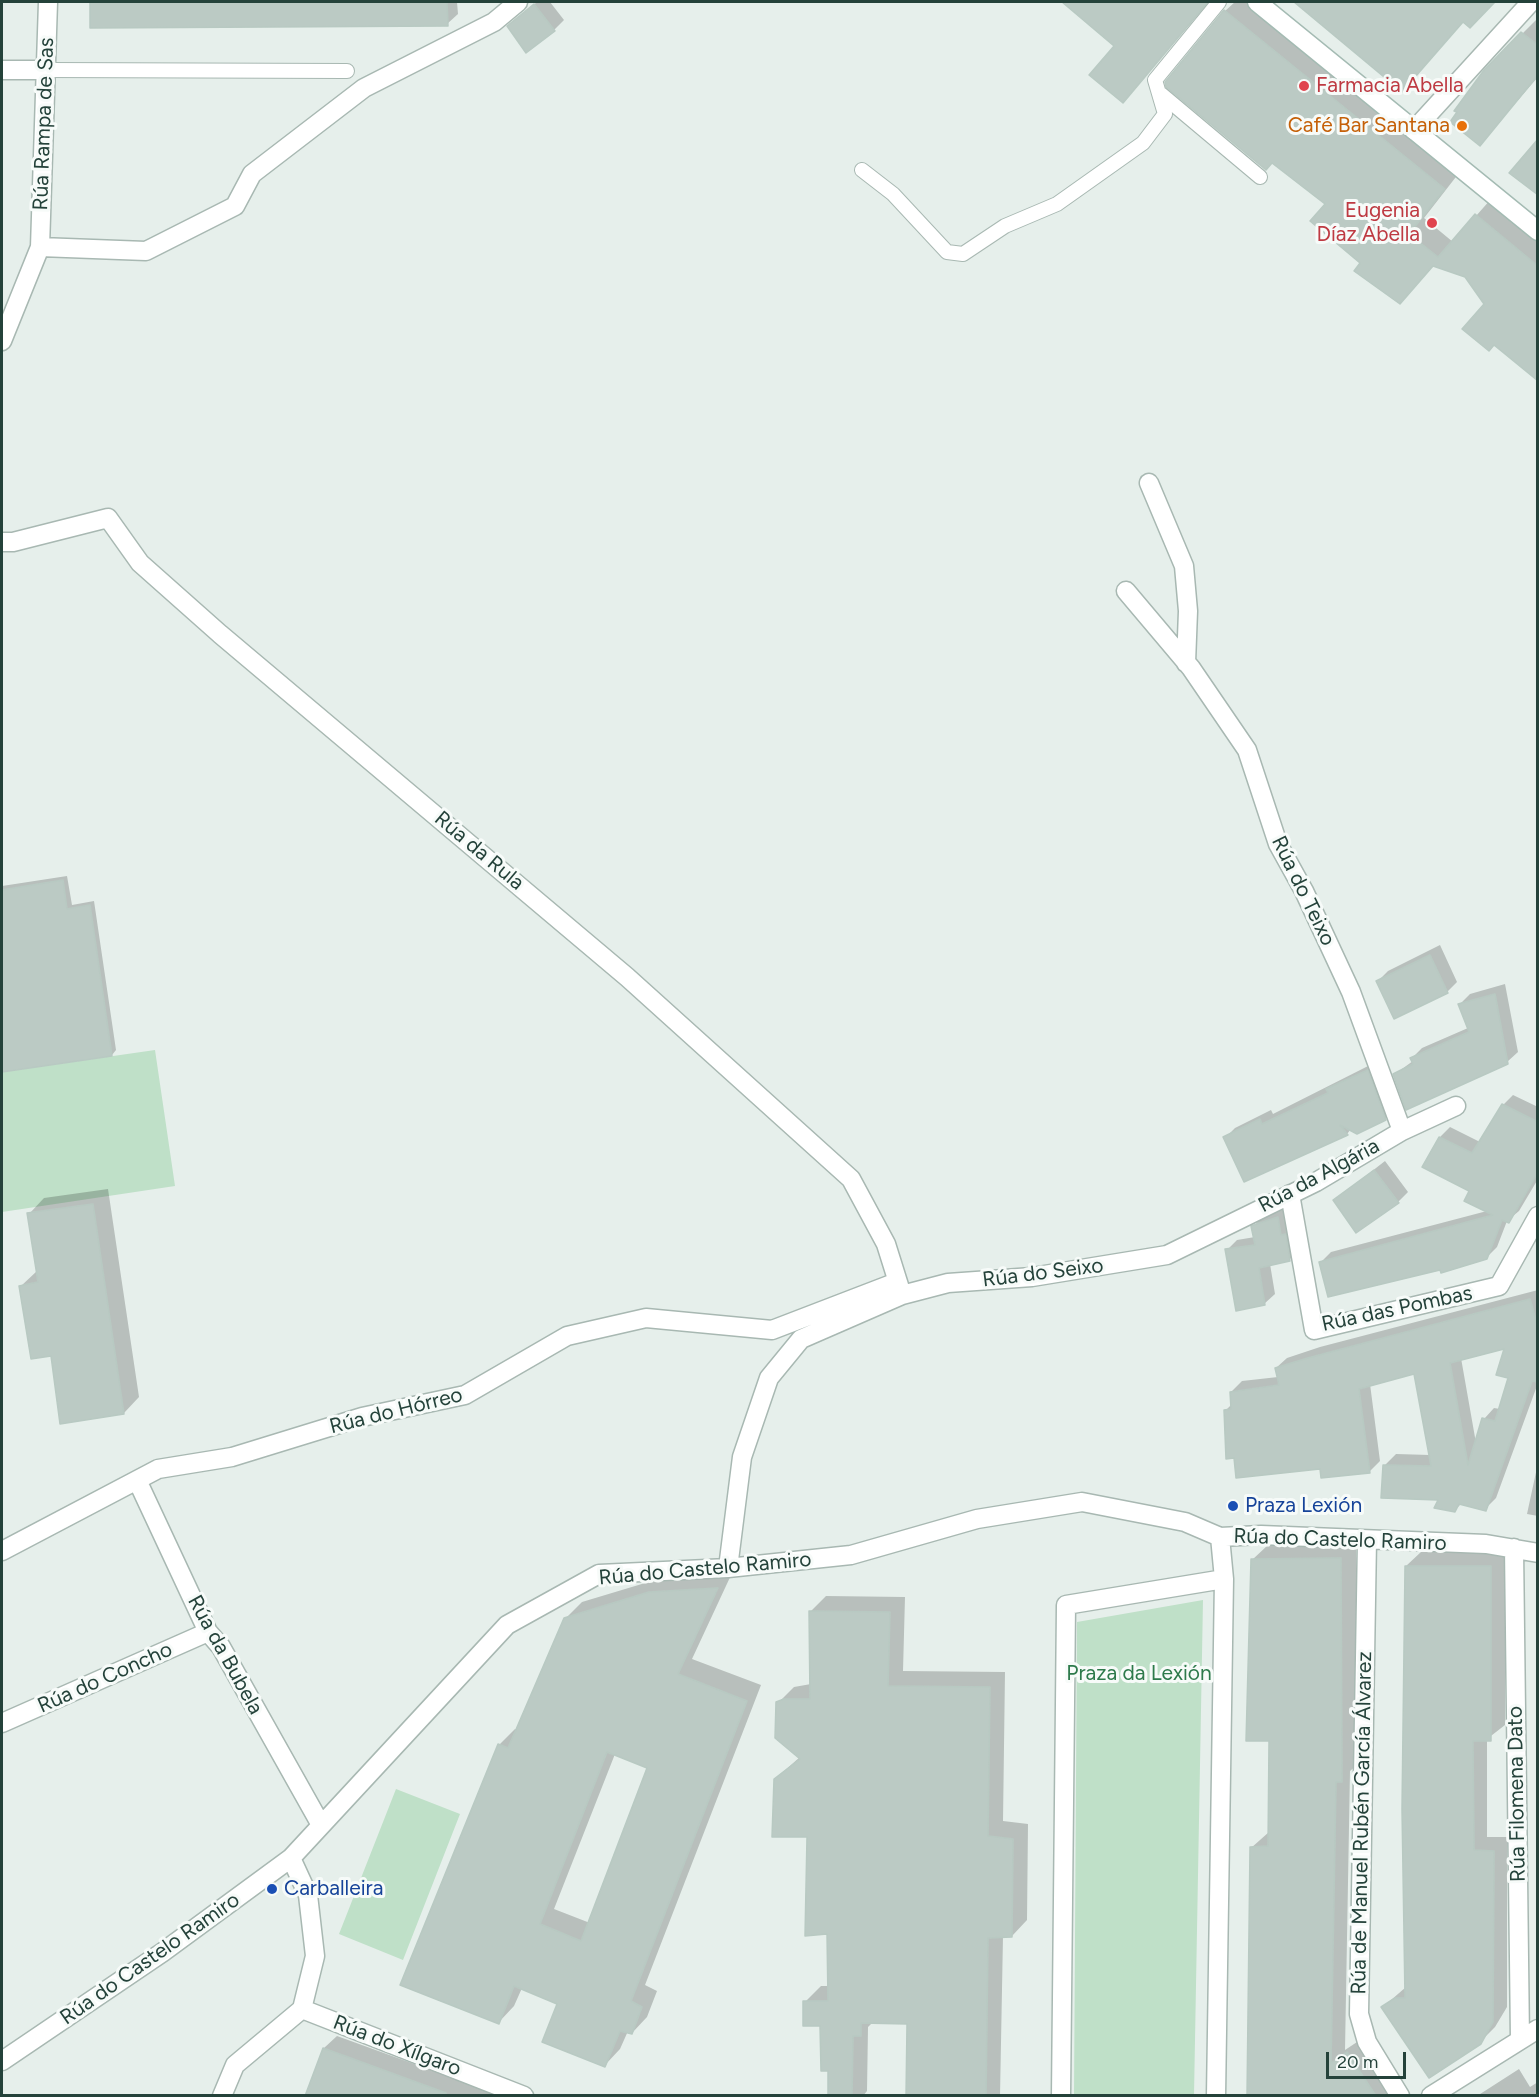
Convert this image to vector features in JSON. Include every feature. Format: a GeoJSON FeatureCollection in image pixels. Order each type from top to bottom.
{"type":"FeatureCollection","features":[{"type":"Feature","properties":{"kind":"street","name":"Rúa Rampa de Sas"},"geometry":{"type":"LineString","coordinates":[[2,341],[40,247],[48,2]]}},
{"type":"Feature","properties":{"kind":"street"},"geometry":{"type":"LineString","coordinates":[[40,247],[146,251],[235,206],[252,174],[364,88],[494,22],[518,2]]}},
{"type":"Feature","properties":{"kind":"street"},"geometry":{"type":"LineString","coordinates":[[1257,2],[1538,231]]}},
{"type":"Feature","properties":{"kind":"street"},"geometry":{"type":"LineString","coordinates":[[1414,129],[1533,4]]}},
{"type":"Feature","properties":{"kind":"street"},"geometry":{"type":"LineString","coordinates":[[2,70],[47,70]]}},
{"type":"Feature","properties":{"kind":"street"},"geometry":{"type":"LineString","coordinates":[[1149,483],[1184,566],[1188,611],[1186,663]]}},
{"type":"Feature","properties":{"kind":"street","name":"Rúa da Rula"},"geometry":{"type":"LineString","coordinates":[[2,542],[13,542],[108,518],[140,563],[220,634],[627,977],[851,1179],[886,1244],[899,1288]]}},
{"type":"Feature","properties":{"kind":"street","name":"Rúa do Teixo"},"geometry":{"type":"LineString","coordinates":[[1126,591],[1186,663],[1247,750],[1278,844],[1304,891],[1351,992],[1402,1131]]}},
{"type":"Feature","properties":{"kind":"street","name":"Rúa da Algária"},"geometry":{"type":"LineString","coordinates":[[1183,1247],[1316,1182],[1402,1131],[1456,1106]]}},
{"type":"Feature","properties":{"kind":"street","name":"Rúa das Pombas"},"geometry":{"type":"LineString","coordinates":[[1290,1194],[1314,1330],[1499,1286],[1538,1216]]}},
{"type":"Feature","properties":{"kind":"street","name":"Rúa do Seixo"},"geometry":{"type":"LineString","coordinates":[[796,1322],[899,1288],[1032,1277],[1167,1255],[1183,1247]]}},
{"type":"Feature","properties":{"kind":"street","name":"Rúa do Seixo"},"geometry":{"type":"LineString","coordinates":[[728,1568],[742,1457],[769,1378],[801,1339],[899,1288]]}},
{"type":"Feature","properties":{"kind":"street","name":"Rúa do Hórreo"},"geometry":{"type":"LineString","coordinates":[[2,1551],[158,1469],[232,1457],[362,1418],[465,1395],[567,1336],[646,1318],[772,1330],[796,1322]]}},
{"type":"Feature","properties":{"kind":"street","name":"Rúa da Bubela"},"geometry":{"type":"LineString","coordinates":[[137,1480],[208,1632],[221,1647],[321,1825]]}},
{"type":"Feature","properties":{"kind":"street","name":"Rúa do Castelo Ramiro"},"geometry":{"type":"LineString","coordinates":[[2,2061],[163,1952],[291,1857],[507,1625],[599,1574],[728,1568],[851,1555],[977,1519],[1082,1502],[1185,1522],[1220,1537],[1261,1535],[1486,1544],[1538,1552]]}},
{"type":"Feature","properties":{"kind":"street"},"geometry":{"type":"LineString","coordinates":[[1216,2096],[1224,1579],[1220,1537]]}},
{"type":"Feature","properties":{"kind":"street","name":"Rúa de Manuel Rubén García Álvarez"},"geometry":{"type":"LineString","coordinates":[[1367,1540],[1359,2014],[1367,2042],[1400,2096]]}},
{"type":"Feature","properties":{"kind":"street","name":"Rúa Filomena Dato"},"geometry":{"type":"LineString","coordinates":[[1514,1548],[1520,2040]]}},
{"type":"Feature","properties":{"kind":"street"},"geometry":{"type":"LineString","coordinates":[[1061,2096],[1066,1605],[1224,1579]]}},
{"type":"Feature","properties":{"kind":"street","name":"Rúa do Concho"},"geometry":{"type":"LineString","coordinates":[[2,1723],[208,1632]]}},
{"type":"Feature","properties":{"kind":"street"},"geometry":{"type":"LineString","coordinates":[[222,2096],[235,2066],[302,2009],[315,1956],[308,1895],[291,1857]]}},
{"type":"Feature","properties":{"kind":"street","name":"Rúa do Xílgaro"},"geometry":{"type":"LineString","coordinates":[[302,2009],[525,2096]]}},
{"type":"Feature","properties":{"kind":"street"},"geometry":{"type":"LineString","coordinates":[[1431,2096],[1538,2029]]}},
{"type":"Feature","properties":{"kind":"lane"},"geometry":{"type":"LineString","coordinates":[[862,170],[893,194],[947,252],[963,254],[1005,226],[1057,204],[1143,143],[1165,114],[1161,94],[1155,80],[1219,2]]}},
{"type":"Feature","properties":{"kind":"lane"},"geometry":{"type":"LineString","coordinates":[[47,70],[347,70]]}},
{"type":"Feature","properties":{"kind":"lane"},"geometry":{"type":"LineString","coordinates":[[1161,94],[1260,177]]}},
{"type":"Feature","properties":{"kind":"green space"},"geometry":{"type":"Polygon","coordinates":[[[155,1050],[175,1186],[2,1212],[2,1072],[155,1050]]]}},
{"type":"Feature","properties":{"kind":"green space","name":"Praza da Lexión"},"geometry":{"type":"Polygon","coordinates":[[[1203,1600],[1194,2095],[1074,2095],[1077,1622],[1203,1600]]]}},
{"type":"Feature","properties":{"kind":"green space"},"geometry":{"type":"Polygon","coordinates":[[[396,1789],[460,1814],[403,1960],[339,1934],[396,1789]]]}},
{"type":"Feature","properties":{"kind":"building"},"geometry":{"type":"Polygon","coordinates":[[[90,2],[447,2],[448,26],[90,28],[90,2]]]}},
{"type":"Feature","properties":{"kind":"building"},"geometry":{"type":"Polygon","coordinates":[[[1062,2],[1208,2],[1123,103],[1089,75],[1114,46],[1062,2]]]}},
{"type":"Feature","properties":{"kind":"building"},"geometry":{"type":"Polygon","coordinates":[[[1294,2],[1495,2],[1470,28],[1463,22],[1402,92],[1294,2]]]}},
{"type":"Feature","properties":{"kind":"building"},"geometry":{"type":"Polygon","coordinates":[[[534,4],[555,31],[526,53],[507,26],[534,4]]]}},
{"type":"Feature","properties":{"kind":"building"},"geometry":{"type":"Polygon","coordinates":[[[1224,10],[1445,189],[1409,234],[1438,257],[1475,214],[1538,266],[1538,381],[1494,345],[1489,351],[1462,329],[1484,304],[1465,277],[1433,266],[1400,304],[1354,271],[1360,263],[1310,221],[1325,204],[1272,163],[1266,170],[1166,87],[1165,82],[1224,10]]]}},
{"type":"Feature","properties":{"kind":"building"},"geometry":{"type":"Polygon","coordinates":[[[1521,32],[1538,45],[1538,75],[1480,146],[1450,122],[1457,112],[1454,111],[1484,70],[1521,32]]]}},
{"type":"Feature","properties":{"kind":"building"},"geometry":{"type":"Polygon","coordinates":[[[1538,139],[1538,195],[1509,173],[1538,139]]]}},
{"type":"Feature","properties":{"kind":"building"},"geometry":{"type":"Polygon","coordinates":[[[63,880],[67,909],[90,905],[112,1056],[2,1072],[2,890],[63,880]]]}},
{"type":"Feature","properties":{"kind":"building"},"geometry":{"type":"Polygon","coordinates":[[[1430,955],[1448,993],[1394,1019],[1376,981],[1430,955]]]}},
{"type":"Feature","properties":{"kind":"building"},"geometry":{"type":"Polygon","coordinates":[[[1495,994],[1508,1064],[1406,1110],[1393,1074],[1413,1064],[1410,1058],[1469,1032],[1458,1004],[1495,994]]]}},
{"type":"Feature","properties":{"kind":"building"},"geometry":{"type":"Polygon","coordinates":[[[1368,1070],[1386,1120],[1357,1134],[1340,1125],[1348,1135],[1244,1182],[1223,1137],[1260,1119],[1262,1124],[1328,1093],[1326,1089],[1368,1070]]]}},
{"type":"Feature","properties":{"kind":"building"},"geometry":{"type":"Polygon","coordinates":[[[1502,1104],[1538,1122],[1538,1172],[1509,1223],[1502,1220],[1487,1259],[1441,1273],[1440,1270],[1328,1297],[1319,1262],[1493,1215],[1464,1201],[1469,1191],[1422,1167],[1439,1137],[1472,1153],[1502,1104]]]}},
{"type":"Feature","properties":{"kind":"building"},"geometry":{"type":"Polygon","coordinates":[[[1374,1170],[1399,1203],[1356,1233],[1333,1200],[1374,1170]]]}},
{"type":"Feature","properties":{"kind":"building"},"geometry":{"type":"Polygon","coordinates":[[[93,1204],[124,1414],[60,1424],[51,1356],[31,1359],[19,1286],[38,1282],[27,1213],[93,1204]]]}},
{"type":"Feature","properties":{"kind":"building"},"geometry":{"type":"Polygon","coordinates":[[[1278,1217],[1281,1235],[1286,1234],[1290,1261],[1259,1268],[1265,1305],[1236,1311],[1225,1249],[1255,1245],[1251,1226],[1278,1217]]]}},
{"type":"Feature","properties":{"kind":"building"},"geometry":{"type":"Polygon","coordinates":[[[1530,1299],[1538,1327],[1538,1382],[1532,1381],[1486,1511],[1459,1504],[1455,1512],[1434,1508],[1438,1500],[1381,1498],[1383,1465],[1431,1466],[1414,1374],[1359,1389],[1370,1473],[1321,1478],[1320,1469],[1236,1478],[1234,1458],[1226,1459],[1224,1410],[1231,1409],[1230,1392],[1279,1385],[1275,1368],[1530,1299]],[[1504,1349],[1450,1363],[1468,1465],[1482,1418],[1495,1421],[1508,1378],[1496,1375],[1504,1349]]]}},
{"type":"Feature","properties":{"kind":"building"},"geometry":{"type":"Polygon","coordinates":[[[1341,1558],[1342,1782],[1336,1782],[1331,2063],[1347,2052],[1376,2096],[1247,2096],[1250,1847],[1268,1846],[1269,1741],[1246,1741],[1251,1559],[1341,1558]]]}},
{"type":"Feature","properties":{"kind":"building"},"geometry":{"type":"Polygon","coordinates":[[[1405,1566],[1491,1566],[1491,1741],[1473,1741],[1474,1850],[1494,1851],[1493,2022],[1481,2044],[1429,2078],[1381,2007],[1395,1998],[1405,1998],[1402,1809],[1405,1566]]]}},
{"type":"Feature","properties":{"kind":"building"},"geometry":{"type":"Polygon","coordinates":[[[718,1588],[678,1674],[747,1701],[631,2001],[642,2007],[632,2034],[620,2031],[605,2067],[542,2042],[557,2004],[514,1986],[499,2024],[400,1985],[498,1744],[508,1748],[564,1618],[649,1592],[718,1588]],[[607,1752],[540,1924],[581,1941],[647,1768],[607,1752]]]}},
{"type":"Feature","properties":{"kind":"building"},"geometry":{"type":"Polygon","coordinates":[[[809,1611],[890,1612],[888,1686],[990,1687],[988,1836],[1013,1839],[1012,1937],[988,1938],[986,2096],[906,2096],[907,2024],[861,2023],[861,2036],[853,2036],[852,2096],[828,2096],[828,2071],[821,2071],[820,2026],[803,2026],[803,2001],[828,2001],[827,1934],[805,1936],[807,1837],[772,1837],[774,1779],[800,1759],[775,1738],[776,1702],[784,1699],[810,1699],[809,1611]]]}},
{"type":"Feature","properties":{"kind":"building"},"geometry":{"type":"Polygon","coordinates":[[[323,2048],[446,2093],[446,2096],[305,2096],[323,2048]]]}},
{"type":"Feature","properties":{"kind":"place","name":"Farmacia Abella"},"geometry":{"type":"Point","coordinates":[1304,86]}},
{"type":"Feature","properties":{"kind":"place","name":"Café Bar Santana"},"geometry":{"type":"Point","coordinates":[1462,126]}},
{"type":"Feature","properties":{"kind":"place","name":"Eugenia Díaz Abella"},"geometry":{"type":"Point","coordinates":[1432,223]}},
{"type":"Feature","properties":{"kind":"place","name":"Praza Lexión"},"geometry":{"type":"Point","coordinates":[1233,1506]}},
{"type":"Feature","properties":{"kind":"place","name":"Carballeira"},"geometry":{"type":"Point","coordinates":[272,1889]}}]}
